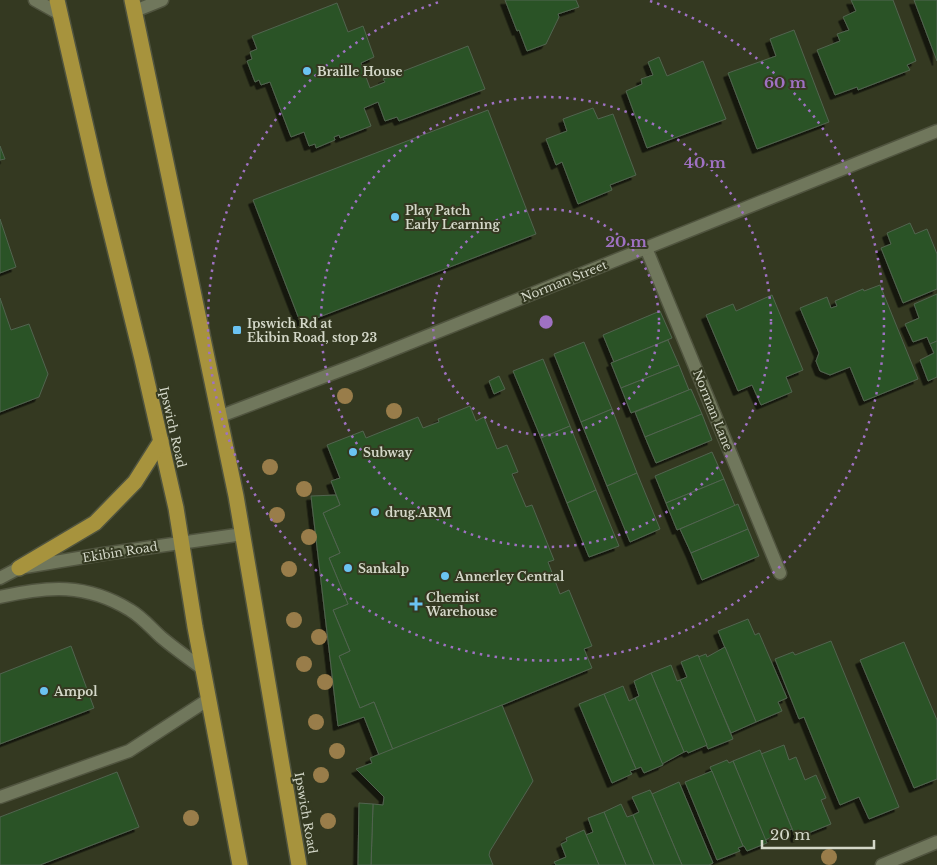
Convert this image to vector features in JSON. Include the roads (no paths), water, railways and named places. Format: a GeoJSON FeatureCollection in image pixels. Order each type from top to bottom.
{"type":"FeatureCollection","features":[{"type":"Feature","properties":{"kind":"highway","name":"Ipswich Road"},"geometry":{"type":"LineString","coordinates":[[133,6],[243,534],[300,865]]}},
{"type":"Feature","properties":{"kind":"highway","name":"Ipswich Road"},"geometry":{"type":"LineString","coordinates":[[59,7],[98,184],[142,359],[183,542],[195,628],[240,865]]}},
{"type":"Feature","properties":{"kind":"highway"},"geometry":{"type":"LineString","coordinates":[[19,568],[95,523],[135,482],[161,441]]}},
{"type":"Feature","properties":{"kind":"street"},"geometry":{"type":"LineString","coordinates":[[35,0],[59,7]]}},
{"type":"Feature","properties":{"kind":"street"},"geometry":{"type":"LineString","coordinates":[[133,6],[162,0]]}},
{"type":"Feature","properties":{"kind":"street","name":"Norman Street"},"geometry":{"type":"LineString","coordinates":[[218,417],[360,363],[937,131]]}},
{"type":"Feature","properties":{"kind":"street","name":"Norman Lane"},"geometry":{"type":"LineString","coordinates":[[646,248],[780,573]]}},
{"type":"Feature","properties":{"kind":"street","name":"Ekibin Road"},"geometry":{"type":"LineString","coordinates":[[0,578],[19,568],[111,552],[243,534]]}},
{"type":"Feature","properties":{"kind":"street"},"geometry":{"type":"LineString","coordinates":[[0,597],[32,589],[64,588],[85,591],[103,597],[130,610],[162,638],[204,670]]}},
{"type":"Feature","properties":{"kind":"street"},"geometry":{"type":"LineString","coordinates":[[0,797],[129,752],[209,699]]}},
{"type":"Feature","properties":{"kind":"street"},"geometry":{"type":"LineString","coordinates":[[882,865],[937,842]]}},
{"type":"Feature","properties":{"kind":"place","name":"Braille House"},"geometry":{"type":"Point","coordinates":[307,71]}},
{"type":"Feature","properties":{"kind":"place","name":"Play Patch Early Learning"},"geometry":{"type":"Point","coordinates":[395,217]}},
{"type":"Feature","properties":{"kind":"place","name":"Ipswich Rd at Ekibin Road, stop 23"},"geometry":{"type":"Point","coordinates":[237,330]}},
{"type":"Feature","properties":{"kind":"place","name":"Subway"},"geometry":{"type":"Point","coordinates":[353,452]}},
{"type":"Feature","properties":{"kind":"place","name":"drug.ARM"},"geometry":{"type":"Point","coordinates":[375,512]}},
{"type":"Feature","properties":{"kind":"place","name":"Sankalp"},"geometry":{"type":"Point","coordinates":[348,568]}},
{"type":"Feature","properties":{"kind":"place","name":"Annerley Central"},"geometry":{"type":"Point","coordinates":[445,576]}},
{"type":"Feature","properties":{"kind":"place","name":"Chemist Warehouse"},"geometry":{"type":"Point","coordinates":[416,604]}},
{"type":"Feature","properties":{"kind":"place","name":"Ampol"},"geometry":{"type":"Point","coordinates":[44,691]}}]}
